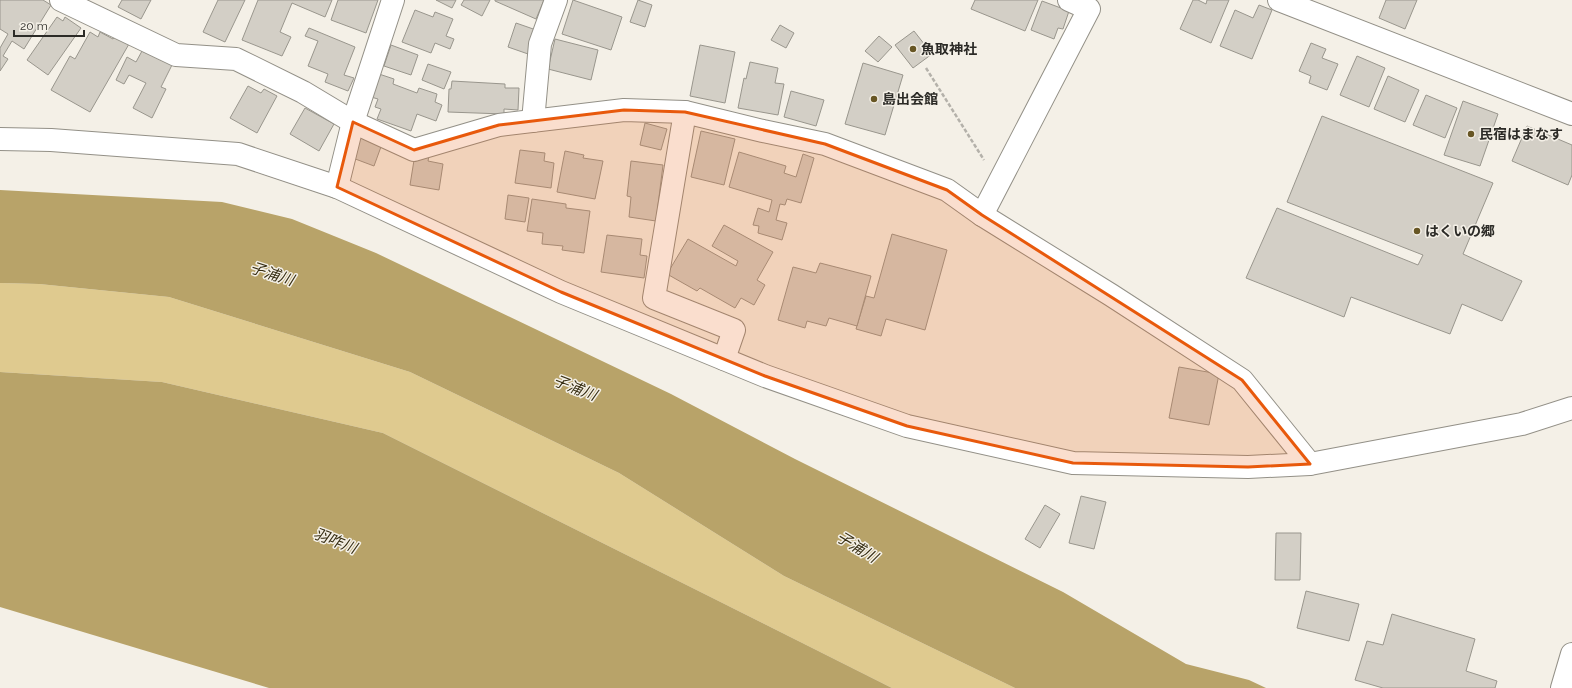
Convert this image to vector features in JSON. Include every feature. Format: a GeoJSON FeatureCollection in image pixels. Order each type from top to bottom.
{"type":"FeatureCollection","features":[{"type":"Feature","properties":{"kind":"street"},"geometry":{"type":"LineString","coordinates":[[61,0],[176,55],[236,59],[303,92],[353,122],[414,150],[499,125],[624,110],[685,112],[825,144],[947,190],[982,215],[1242,380],[1310,464]]}},
{"type":"Feature","properties":{"kind":"street"},"geometry":{"type":"LineString","coordinates":[[337,187],[353,122],[393,0]]}},
{"type":"Feature","properties":{"kind":"street"},"geometry":{"type":"LineString","coordinates":[[533,121],[540,44],[556,0]]}},
{"type":"Feature","properties":{"kind":"street"},"geometry":{"type":"LineString","coordinates":[[982,215],[1089,9],[1069,0]]}},
{"type":"Feature","properties":{"kind":"street"},"geometry":{"type":"LineString","coordinates":[[1280,0],[1318,7],[1572,114]]}},
{"type":"Feature","properties":{"kind":"street"},"geometry":{"type":"LineString","coordinates":[[685,112],[654,298],[734,330],[724,359]]}},
{"type":"Feature","properties":{"kind":"street"},"geometry":{"type":"LineString","coordinates":[[0,139],[51,140],[238,154],[337,187],[561,292],[765,376],[907,426],[1073,463],[1248,467],[1310,464],[1522,424],[1572,408]]}},
{"type":"Feature","properties":{"kind":"street"},"geometry":{"type":"LineString","coordinates":[[1562,688],[1572,654]]}},
{"type":"Feature","properties":{"kind":"path"},"geometry":{"type":"LineString","coordinates":[[926,68],[999,182]]}},
{"type":"Feature","properties":{"kind":"highlighted area"},"geometry":{"type":"Polygon","coordinates":[[[624,110],[685,112],[825,144],[947,190],[982,215],[1242,380],[1310,464],[1248,467],[1073,463],[907,426],[765,376],[561,292],[337,187],[353,122],[414,150],[499,125],[624,110]]]}},
{"type":"Feature","properties":{"kind":"shaded area"},"geometry":{"type":"Polygon","coordinates":[[[0,283],[39,284],[169,297],[410,372],[619,473],[784,576],[1015,688],[892,688],[383,433],[162,382],[0,372],[0,283]]]}},
{"type":"Feature","properties":{"kind":"water","name":"子浦川"},"geometry":{"type":"Polygon","coordinates":[[[0,190],[222,202],[292,219],[376,253],[671,394],[795,459],[1063,592],[1186,664],[1249,680],[1266,688],[1015,688],[784,576],[619,473],[410,372],[169,297],[39,284],[0,283],[0,190]]]}},
{"type":"Feature","properties":{"kind":"water","name":"羽咋川"},"geometry":{"type":"Polygon","coordinates":[[[0,372],[162,382],[383,433],[892,688],[269,688],[0,607],[0,372]]]}},
{"type":"Feature","properties":{"kind":"building"},"geometry":{"type":"Polygon","coordinates":[[[0,0],[43,0],[51,5],[24,49],[12,41],[3,56],[8,59],[0,71],[0,48],[8,34],[0,29],[0,0]]]}},
{"type":"Feature","properties":{"kind":"building"},"geometry":{"type":"Polygon","coordinates":[[[122,0],[151,0],[141,19],[118,7],[122,0]]]}},
{"type":"Feature","properties":{"kind":"building"},"geometry":{"type":"Polygon","coordinates":[[[218,0],[245,0],[225,42],[203,32],[218,0]]]}},
{"type":"Feature","properties":{"kind":"building"},"geometry":{"type":"Polygon","coordinates":[[[258,0],[332,0],[325,17],[292,3],[280,32],[291,37],[282,56],[242,40],[258,0]]]}},
{"type":"Feature","properties":{"kind":"building"},"geometry":{"type":"Polygon","coordinates":[[[338,0],[378,0],[366,33],[331,20],[338,0]]]}},
{"type":"Feature","properties":{"kind":"building"},"geometry":{"type":"Polygon","coordinates":[[[436,0],[456,0],[452,8],[436,0]]]}},
{"type":"Feature","properties":{"kind":"building"},"geometry":{"type":"Polygon","coordinates":[[[464,0],[490,0],[482,16],[461,5],[464,0]]]}},
{"type":"Feature","properties":{"kind":"building"},"geometry":{"type":"Polygon","coordinates":[[[495,0],[544,0],[536,19],[495,0]]]}},
{"type":"Feature","properties":{"kind":"building"},"geometry":{"type":"Polygon","coordinates":[[[573,0],[622,17],[611,50],[562,34],[573,0]]]}},
{"type":"Feature","properties":{"kind":"building"},"geometry":{"type":"Polygon","coordinates":[[[638,0],[652,5],[645,27],[630,22],[638,0]]]}},
{"type":"Feature","properties":{"kind":"building"},"geometry":{"type":"Polygon","coordinates":[[[975,0],[1038,0],[1025,31],[971,9],[975,0]]]}},
{"type":"Feature","properties":{"kind":"building"},"geometry":{"type":"Polygon","coordinates":[[[1193,0],[1198,0],[1206,4],[1207,0],[1229,0],[1211,43],[1180,29],[1193,0]]]}},
{"type":"Feature","properties":{"kind":"building"},"geometry":{"type":"Polygon","coordinates":[[[1386,0],[1417,0],[1405,29],[1379,18],[1386,0]]]}},
{"type":"Feature","properties":{"kind":"building"},"geometry":{"type":"Polygon","coordinates":[[[1042,1],[1069,11],[1063,29],[1058,28],[1054,39],[1031,30],[1042,1]]]}},
{"type":"Feature","properties":{"kind":"building"},"geometry":{"type":"Polygon","coordinates":[[[1259,5],[1272,10],[1252,59],[1220,46],[1235,10],[1253,18],[1259,5]]]}},
{"type":"Feature","properties":{"kind":"building"},"geometry":{"type":"Polygon","coordinates":[[[415,10],[433,17],[435,12],[453,19],[446,36],[454,39],[450,49],[435,43],[431,53],[402,42],[415,10]]]}},
{"type":"Feature","properties":{"kind":"building"},"geometry":{"type":"Polygon","coordinates":[[[57,17],[63,21],[65,17],[81,28],[48,75],[27,60],[57,17]]]}},
{"type":"Feature","properties":{"kind":"building"},"geometry":{"type":"Polygon","coordinates":[[[516,23],[539,31],[531,55],[508,47],[516,23]]]}},
{"type":"Feature","properties":{"kind":"building"},"geometry":{"type":"Polygon","coordinates":[[[780,25],[794,33],[786,48],[771,40],[780,25]]]}},
{"type":"Feature","properties":{"kind":"building"},"geometry":{"type":"Polygon","coordinates":[[[309,28],[355,47],[344,75],[354,78],[348,91],[325,82],[328,74],[308,66],[318,41],[305,36],[309,28]]]}},
{"type":"Feature","properties":{"kind":"building","name":"魚取神社"},"geometry":{"type":"Polygon","coordinates":[[[914,31],[932,54],[913,68],[895,45],[914,31]]]}},
{"type":"Feature","properties":{"kind":"building"},"geometry":{"type":"Polygon","coordinates":[[[90,32],[98,37],[100,32],[113,39],[115,36],[129,44],[90,112],[51,90],[70,56],[75,59],[90,32]]]}},
{"type":"Feature","properties":{"kind":"building"},"geometry":{"type":"Polygon","coordinates":[[[879,36],[892,47],[878,62],[865,51],[879,36]]]}},
{"type":"Feature","properties":{"kind":"building"},"geometry":{"type":"Polygon","coordinates":[[[555,39],[598,50],[591,80],[548,69],[555,39]]]}},
{"type":"Feature","properties":{"kind":"building"},"geometry":{"type":"Polygon","coordinates":[[[1311,43],[1326,49],[1322,58],[1338,64],[1327,90],[1309,83],[1311,76],[1299,71],[1311,43]]]}},
{"type":"Feature","properties":{"kind":"building"},"geometry":{"type":"Polygon","coordinates":[[[391,45],[418,55],[411,75],[384,66],[391,45]]]}},
{"type":"Feature","properties":{"kind":"building"},"geometry":{"type":"Polygon","coordinates":[[[700,45],[735,52],[725,103],[690,96],[700,45]]]}},
{"type":"Feature","properties":{"kind":"building"},"geometry":{"type":"Polygon","coordinates":[[[142,51],[172,65],[161,87],[166,89],[152,118],[133,108],[146,83],[129,75],[124,84],[116,80],[127,57],[136,62],[142,51]]]}},
{"type":"Feature","properties":{"kind":"building"},"geometry":{"type":"Polygon","coordinates":[[[1357,56],[1385,68],[1369,107],[1340,95],[1357,56]]]}},
{"type":"Feature","properties":{"kind":"building"},"geometry":{"type":"Polygon","coordinates":[[[750,62],[778,68],[775,83],[784,84],[778,115],[738,108],[744,78],[746,79],[750,62]]]}},
{"type":"Feature","properties":{"kind":"building","name":"島出会館"},"geometry":{"type":"Polygon","coordinates":[[[863,63],[903,75],[885,135],[845,124],[863,63]]]}},
{"type":"Feature","properties":{"kind":"building"},"geometry":{"type":"Polygon","coordinates":[[[428,64],[451,72],[444,89],[422,80],[428,64]]]}},
{"type":"Feature","properties":{"kind":"building"},"geometry":{"type":"Polygon","coordinates":[[[379,74],[394,79],[393,84],[417,93],[419,88],[437,94],[435,102],[442,105],[436,121],[417,114],[411,131],[377,119],[381,109],[375,107],[378,99],[371,97],[379,74]]]}},
{"type":"Feature","properties":{"kind":"building"},"geometry":{"type":"Polygon","coordinates":[[[1388,76],[1419,90],[1405,122],[1374,109],[1388,76]]]}},
{"type":"Feature","properties":{"kind":"building"},"geometry":{"type":"Polygon","coordinates":[[[452,81],[505,84],[505,88],[519,88],[518,110],[504,109],[504,114],[448,112],[449,89],[451,89],[452,81]]]}},
{"type":"Feature","properties":{"kind":"building"},"geometry":{"type":"Polygon","coordinates":[[[248,86],[261,93],[264,89],[277,96],[257,133],[230,118],[248,86]]]}},
{"type":"Feature","properties":{"kind":"building"},"geometry":{"type":"Polygon","coordinates":[[[791,91],[824,100],[816,126],[784,117],[791,91]]]}},
{"type":"Feature","properties":{"kind":"building"},"geometry":{"type":"Polygon","coordinates":[[[1426,95],[1457,108],[1445,138],[1413,125],[1426,95]]]}},
{"type":"Feature","properties":{"kind":"building","name":"民宿はまなす"},"geometry":{"type":"Polygon","coordinates":[[[1463,101],[1498,114],[1480,166],[1444,155],[1463,101]]]}},
{"type":"Feature","properties":{"kind":"building"},"geometry":{"type":"Polygon","coordinates":[[[305,108],[334,124],[319,151],[290,134],[305,108]]]}},
{"type":"Feature","properties":{"kind":"building","name":"はくいの郷"},"geometry":{"type":"Polygon","coordinates":[[[1322,116],[1493,183],[1463,254],[1522,281],[1502,321],[1462,304],[1450,334],[1351,297],[1344,317],[1246,278],[1277,208],[1418,265],[1423,255],[1287,202],[1322,116]]]}},
{"type":"Feature","properties":{"kind":"building"},"geometry":{"type":"Polygon","coordinates":[[[645,123],[667,129],[661,150],[640,145],[645,123]]]}},
{"type":"Feature","properties":{"kind":"building"},"geometry":{"type":"Polygon","coordinates":[[[1527,126],[1572,145],[1572,175],[1568,185],[1512,161],[1527,126]]]}},
{"type":"Feature","properties":{"kind":"building"},"geometry":{"type":"Polygon","coordinates":[[[701,131],[735,139],[724,185],[691,177],[701,131]]]}},
{"type":"Feature","properties":{"kind":"building"},"geometry":{"type":"Polygon","coordinates":[[[359,135],[382,144],[374,166],[350,157],[359,135]]]}},
{"type":"Feature","properties":{"kind":"building"},"geometry":{"type":"Polygon","coordinates":[[[520,150],[545,153],[544,161],[554,163],[551,188],[515,183],[520,150]]]}},
{"type":"Feature","properties":{"kind":"building"},"geometry":{"type":"Polygon","coordinates":[[[565,151],[584,155],[583,158],[603,161],[595,199],[557,192],[565,151]]]}},
{"type":"Feature","properties":{"kind":"building"},"geometry":{"type":"Polygon","coordinates":[[[739,152],[786,166],[784,173],[796,177],[803,154],[814,158],[801,203],[787,199],[785,205],[780,204],[776,220],[787,223],[782,240],[758,233],[759,226],[753,225],[758,208],[769,212],[772,200],[729,187],[739,152]]]}},
{"type":"Feature","properties":{"kind":"building"},"geometry":{"type":"Polygon","coordinates":[[[415,154],[429,156],[428,161],[443,164],[439,190],[410,185],[415,154]]]}},
{"type":"Feature","properties":{"kind":"building"},"geometry":{"type":"Polygon","coordinates":[[[631,161],[663,165],[656,221],[629,217],[631,197],[627,196],[631,161]]]}},
{"type":"Feature","properties":{"kind":"building"},"geometry":{"type":"Polygon","coordinates":[[[508,195],[529,198],[525,222],[505,219],[508,195]]]}},
{"type":"Feature","properties":{"kind":"building"},"geometry":{"type":"Polygon","coordinates":[[[532,199],[566,204],[566,208],[590,211],[584,253],[562,250],[563,246],[542,244],[543,233],[527,231],[532,199]]]}},
{"type":"Feature","properties":{"kind":"building"},"geometry":{"type":"Polygon","coordinates":[[[724,225],[773,252],[757,280],[765,285],[754,305],[741,298],[735,308],[700,288],[697,291],[667,274],[688,239],[736,266],[738,261],[712,246],[724,225]]]}},
{"type":"Feature","properties":{"kind":"building"},"geometry":{"type":"Polygon","coordinates":[[[892,234],[947,250],[925,330],[886,319],[881,336],[856,329],[866,296],[874,298],[892,234]]]}},
{"type":"Feature","properties":{"kind":"building"},"geometry":{"type":"Polygon","coordinates":[[[607,235],[642,239],[640,255],[647,256],[644,278],[601,272],[607,235]]]}},
{"type":"Feature","properties":{"kind":"building"},"geometry":{"type":"Polygon","coordinates":[[[820,263],[871,276],[857,326],[829,318],[826,326],[807,321],[805,328],[778,320],[793,267],[816,273],[820,263]]]}},
{"type":"Feature","properties":{"kind":"building"},"geometry":{"type":"Polygon","coordinates":[[[1179,367],[1219,374],[1209,425],[1169,418],[1179,367]]]}},
{"type":"Feature","properties":{"kind":"building"},"geometry":{"type":"Polygon","coordinates":[[[1081,496],[1106,502],[1094,549],[1069,543],[1081,496]]]}},
{"type":"Feature","properties":{"kind":"building"},"geometry":{"type":"Polygon","coordinates":[[[1045,505],[1060,514],[1040,548],[1025,539],[1045,505]]]}},
{"type":"Feature","properties":{"kind":"building"},"geometry":{"type":"Polygon","coordinates":[[[1276,533],[1301,533],[1300,580],[1275,580],[1276,533]]]}},
{"type":"Feature","properties":{"kind":"building"},"geometry":{"type":"Polygon","coordinates":[[[1306,591],[1359,604],[1349,641],[1297,628],[1306,591]]]}},
{"type":"Feature","properties":{"kind":"building"},"geometry":{"type":"Polygon","coordinates":[[[1392,614],[1475,639],[1466,671],[1497,681],[1495,688],[1383,688],[1355,680],[1367,641],[1383,645],[1392,614]]]}},
{"type":"Feature","properties":{"kind":"place","name":"魚取神社"},"geometry":{"type":"Point","coordinates":[913,49]}},
{"type":"Feature","properties":{"kind":"place","name":"島出会館"},"geometry":{"type":"Point","coordinates":[874,99]}},
{"type":"Feature","properties":{"kind":"place","name":"民宿はまなす"},"geometry":{"type":"Point","coordinates":[1471,134]}},
{"type":"Feature","properties":{"kind":"place","name":"はくいの郷"},"geometry":{"type":"Point","coordinates":[1417,231]}}]}
